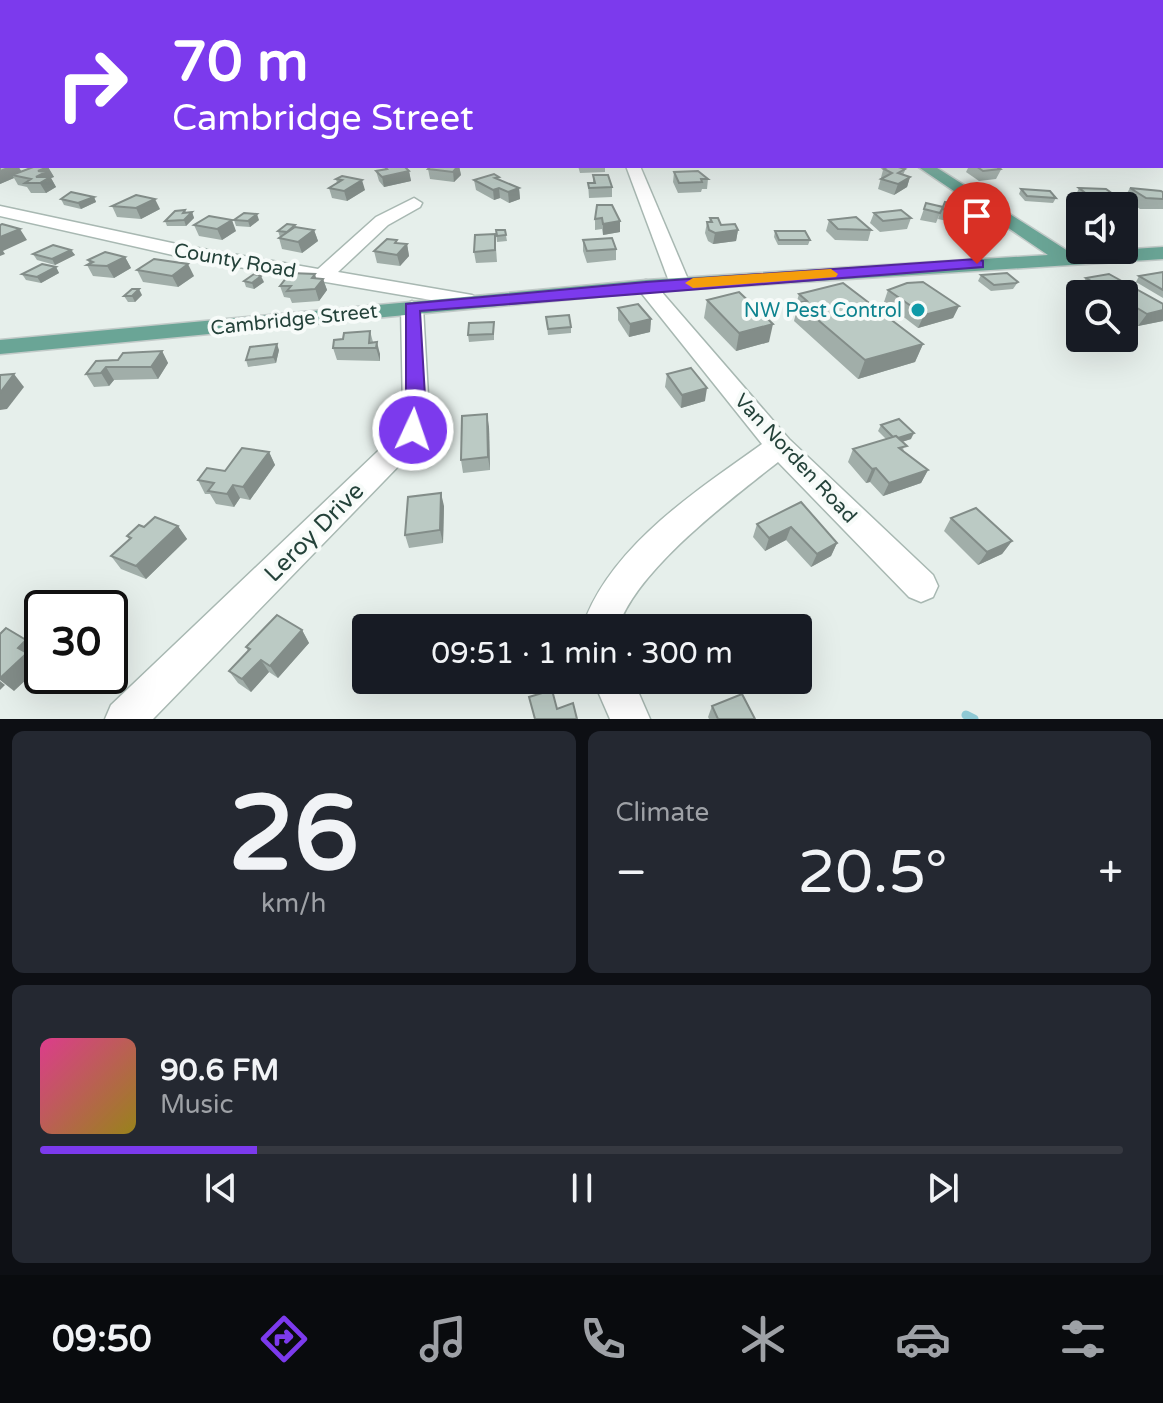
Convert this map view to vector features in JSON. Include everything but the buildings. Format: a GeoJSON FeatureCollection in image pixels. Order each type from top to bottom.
{"type":"FeatureCollection","features":[{"type":"Feature","properties":{"kind":"main road"},"geometry":{"type":"LineString","coordinates":[[927,168],[1066,258]]}},
{"type":"Feature","properties":{"kind":"main road","name":"Cambridge Street"},"geometry":{"type":"LineString","coordinates":[[1138,254],[1163,253]]}},
{"type":"Feature","properties":{"kind":"main road","name":"Cambridge Street"},"geometry":{"type":"LineString","coordinates":[[0,347],[646,286],[1066,258]]}},
{"type":"Feature","properties":{"kind":"street"},"geometry":{"type":"LineString","coordinates":[[634,168],[680,284]]}},
{"type":"Feature","properties":{"kind":"street"},"geometry":{"type":"LineString","coordinates":[[323,275],[382,221],[414,203]]}},
{"type":"Feature","properties":{"kind":"street","name":"County Road"},"geometry":{"type":"LineString","coordinates":[[0,211],[186,252],[472,301]]}},
{"type":"Feature","properties":{"kind":"street","name":"Van Norden Road"},"geometry":{"type":"LineString","coordinates":[[646,286],[779,446],[921,586]]}},
{"type":"Feature","properties":{"kind":"street","name":"Leroy Drive"},"geometry":{"type":"LineString","coordinates":[[125,719],[407,440],[416,420],[412,307]]}},
{"type":"Feature","properties":{"kind":"street"},"geometry":{"type":"LineString","coordinates":[[604,614],[608,602],[633,572],[701,509],[779,446]]}},
{"type":"Feature","properties":{"kind":"street"},"geometry":{"type":"LineString","coordinates":[[619,694],[630,719]]}},
{"type":"Feature","properties":{"kind":"waterway"},"geometry":{"type":"LineString","coordinates":[[966,715],[974,719]]}},
{"type":"Feature","properties":{"kind":"slow traffic"},"geometry":{"type":"LineString","coordinates":[[693,283],[831,274]]}},
{"type":"Feature","properties":{"kind":"place","name":"NW Pest Control"},"geometry":{"type":"Point","coordinates":[918,310]}},
{"type":"Feature","properties":{"kind":"route"},"geometry":{"type":"LineString","coordinates":[[413,430],[416,413],[412,307],[646,286],[977,264]]}}]}
